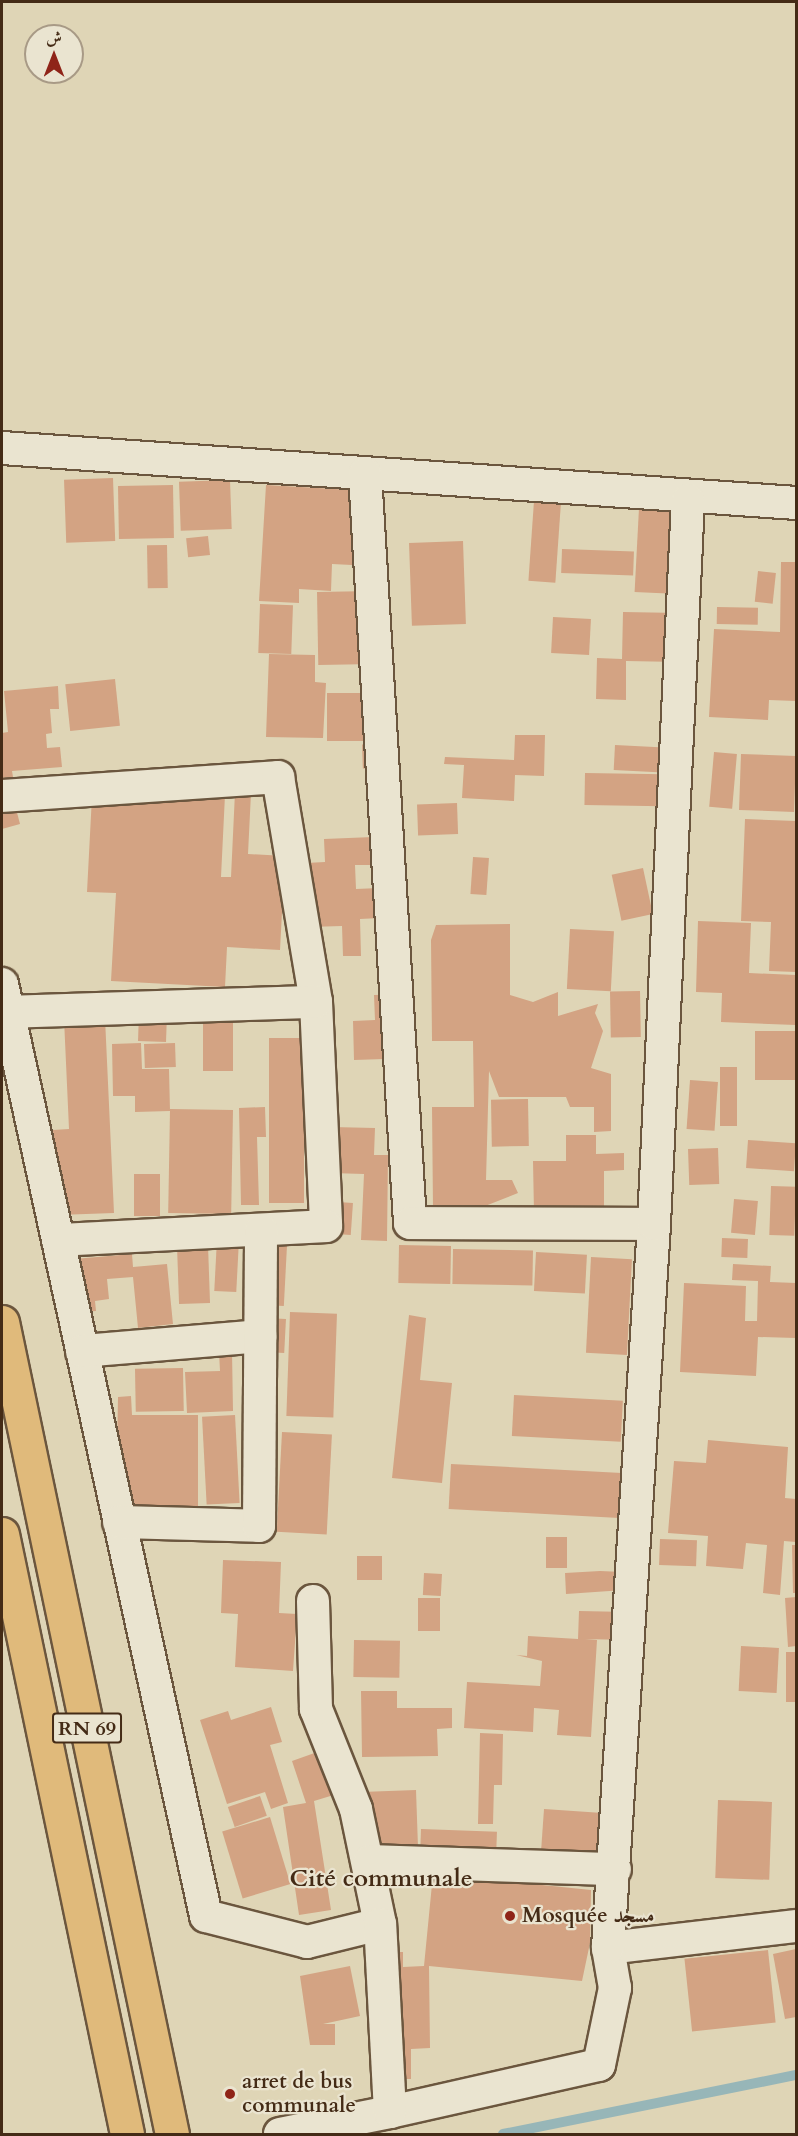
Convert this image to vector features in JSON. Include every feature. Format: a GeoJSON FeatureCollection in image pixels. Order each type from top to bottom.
{"type":"FeatureCollection","features":[{"type":"Feature","properties":{"kind":"main road","name":"RN 69"},"geometry":{"type":"LineString","coordinates":[[2,1322],[172,2134]]}},
{"type":"Feature","properties":{"kind":"main road"},"geometry":{"type":"LineString","coordinates":[[2,1534],[127,2134]]}},
{"type":"Feature","properties":{"kind":"street"},"geometry":{"type":"LineString","coordinates":[[2,427],[85,452]]}},
{"type":"Feature","properties":{"kind":"street"},"geometry":{"type":"LineString","coordinates":[[2,448],[85,452],[688,500],[796,503]]}},
{"type":"Feature","properties":{"kind":"street"},"geometry":{"type":"LineString","coordinates":[[365,474],[410,1223],[654,1224]]}},
{"type":"Feature","properties":{"kind":"street"},"geometry":{"type":"LineString","coordinates":[[280,2134],[599,2065],[615,1988],[608,1948],[615,1869],[654,1224],[688,500]]}},
{"type":"Feature","properties":{"kind":"street"},"geometry":{"type":"LineString","coordinates":[[2,796],[278,777],[316,1002],[326,1226],[58,1240]]}},
{"type":"Feature","properties":{"kind":"street"},"geometry":{"type":"LineString","coordinates":[[316,1002],[5,998],[206,1916],[307,1942],[381,1924]]}},
{"type":"Feature","properties":{"kind":"street"},"geometry":{"type":"LineString","coordinates":[[119,1522],[259,1526],[261,1230]]}},
{"type":"Feature","properties":{"kind":"street"},"geometry":{"type":"LineString","coordinates":[[82,1351],[260,1336]]}},
{"type":"Feature","properties":{"kind":"street"},"geometry":{"type":"LineString","coordinates":[[313,1601],[316,1709],[369,1861],[381,1924],[390,2112]]}},
{"type":"Feature","properties":{"kind":"street"},"geometry":{"type":"LineString","coordinates":[[369,1861],[615,1869]]}},
{"type":"Feature","properties":{"kind":"street"},"geometry":{"type":"LineString","coordinates":[[608,1948],[796,1926]]}},
{"type":"Feature","properties":{"kind":"building"},"geometry":{"type":"Polygon","coordinates":[[[113,478],[115,541],[66,543],[64,480],[113,478]]]}},
{"type":"Feature","properties":{"kind":"building"},"geometry":{"type":"Polygon","coordinates":[[[230,480],[232,529],[181,531],[179,482],[230,480]]]}},
{"type":"Feature","properties":{"kind":"building"},"geometry":{"type":"Polygon","coordinates":[[[173,485],[174,538],[119,539],[118,486],[173,485]]]}},
{"type":"Feature","properties":{"kind":"building"},"geometry":{"type":"Polygon","coordinates":[[[266,485],[370,491],[354,530],[352,565],[332,564],[331,591],[299,589],[299,603],[259,601],[266,485]]]}},
{"type":"Feature","properties":{"kind":"building"},"geometry":{"type":"Polygon","coordinates":[[[534,501],[561,503],[555,583],[528,581],[534,501]]]}},
{"type":"Feature","properties":{"kind":"building"},"geometry":{"type":"Polygon","coordinates":[[[639,508],[677,510],[673,594],[635,592],[639,508]]]}},
{"type":"Feature","properties":{"kind":"building"},"geometry":{"type":"Polygon","coordinates":[[[208,536],[210,555],[188,557],[186,538],[208,536]]]}},
{"type":"Feature","properties":{"kind":"building"},"geometry":{"type":"Polygon","coordinates":[[[463,541],[466,624],[412,626],[409,543],[463,541]]]}},
{"type":"Feature","properties":{"kind":"building"},"geometry":{"type":"Polygon","coordinates":[[[147,545],[167,545],[168,588],[148,588],[147,545]]]}},
{"type":"Feature","properties":{"kind":"building"},"geometry":{"type":"Polygon","coordinates":[[[562,549],[634,552],[633,575],[561,573],[562,549]]]}},
{"type":"Feature","properties":{"kind":"building"},"geometry":{"type":"Polygon","coordinates":[[[781,562],[796,562],[796,701],[769,700],[768,720],[709,717],[714,629],[780,632],[781,562]]]}},
{"type":"Feature","properties":{"kind":"building"},"geometry":{"type":"Polygon","coordinates":[[[758,571],[776,573],[773,604],[755,602],[758,571]]]}},
{"type":"Feature","properties":{"kind":"building"},"geometry":{"type":"Polygon","coordinates":[[[373,591],[374,664],[318,665],[317,592],[373,591]]]}},
{"type":"Feature","properties":{"kind":"building"},"geometry":{"type":"Polygon","coordinates":[[[260,604],[293,605],[291,654],[258,653],[260,604]]]}},
{"type":"Feature","properties":{"kind":"building"},"geometry":{"type":"Polygon","coordinates":[[[717,607],[758,608],[758,625],[717,624],[717,607]]]}},
{"type":"Feature","properties":{"kind":"building"},"geometry":{"type":"Polygon","coordinates":[[[623,612],[680,613],[679,662],[626,661],[626,700],[596,699],[597,658],[622,659],[623,612]]]}},
{"type":"Feature","properties":{"kind":"building"},"geometry":{"type":"Polygon","coordinates":[[[553,617],[591,619],[589,655],[551,653],[553,617]]]}},
{"type":"Feature","properties":{"kind":"building"},"geometry":{"type":"Polygon","coordinates":[[[269,654],[315,655],[315,682],[326,683],[323,738],[266,737],[269,654]]]}},
{"type":"Feature","properties":{"kind":"building"},"geometry":{"type":"Polygon","coordinates":[[[115,679],[120,726],[70,731],[65,684],[115,679]]]}},
{"type":"Feature","properties":{"kind":"building"},"geometry":{"type":"Polygon","coordinates":[[[58,686],[59,709],[50,709],[52,733],[46,734],[47,748],[60,747],[62,767],[12,771],[13,777],[2,778],[2,733],[8,732],[4,691],[58,686]]]}},
{"type":"Feature","properties":{"kind":"building"},"geometry":{"type":"Polygon","coordinates":[[[327,693],[363,693],[363,741],[327,741],[327,693]]]}},
{"type":"Feature","properties":{"kind":"building"},"geometry":{"type":"Polygon","coordinates":[[[515,735],[545,735],[544,776],[515,775],[514,801],[462,798],[464,765],[444,764],[445,757],[514,760],[515,735]]]}},
{"type":"Feature","properties":{"kind":"building"},"geometry":{"type":"Polygon","coordinates":[[[379,744],[380,768],[363,769],[362,745],[379,744]]]}},
{"type":"Feature","properties":{"kind":"building"},"geometry":{"type":"Polygon","coordinates":[[[615,745],[674,748],[673,773],[614,770],[615,745]]]}},
{"type":"Feature","properties":{"kind":"building"},"geometry":{"type":"Polygon","coordinates":[[[714,752],[737,754],[732,809],[709,807],[714,752]]]}},
{"type":"Feature","properties":{"kind":"building"},"geometry":{"type":"Polygon","coordinates":[[[741,754],[796,756],[794,812],[739,810],[741,754]]]}},
{"type":"Feature","properties":{"kind":"building"},"geometry":{"type":"Polygon","coordinates":[[[585,773],[663,774],[662,806],[584,805],[585,773]]]}},
{"type":"Feature","properties":{"kind":"building"},"geometry":{"type":"Polygon","coordinates":[[[235,792],[251,793],[248,854],[285,856],[280,950],[227,947],[225,987],[111,981],[116,893],[87,892],[92,796],[225,795],[221,877],[231,877],[235,792]]]}},
{"type":"Feature","properties":{"kind":"building"},"geometry":{"type":"Polygon","coordinates":[[[14,801],[20,824],[2,829],[2,805],[14,801]]]}},
{"type":"Feature","properties":{"kind":"building"},"geometry":{"type":"Polygon","coordinates":[[[457,803],[458,834],[418,835],[417,804],[457,803]]]}},
{"type":"Feature","properties":{"kind":"building"},"geometry":{"type":"Polygon","coordinates":[[[745,819],[796,821],[796,972],[769,971],[771,922],[741,921],[745,819]]]}},
{"type":"Feature","properties":{"kind":"building"},"geometry":{"type":"Polygon","coordinates":[[[373,837],[375,865],[355,865],[356,889],[379,888],[380,918],[360,919],[361,956],[343,956],[342,926],[309,927],[306,863],[325,862],[324,839],[373,837]]]}},
{"type":"Feature","properties":{"kind":"building"},"geometry":{"type":"Polygon","coordinates":[[[473,857],[489,858],[486,895],[470,894],[473,857]]]}},
{"type":"Feature","properties":{"kind":"building"},"geometry":{"type":"Polygon","coordinates":[[[643,868],[653,914],[621,921],[612,875],[643,868]]]}},
{"type":"Feature","properties":{"kind":"building"},"geometry":{"type":"Polygon","coordinates":[[[698,921],[751,923],[749,973],[796,975],[796,1025],[721,1022],[722,993],[696,992],[698,921]]]}},
{"type":"Feature","properties":{"kind":"building"},"geometry":{"type":"Polygon","coordinates":[[[510,924],[510,995],[533,1002],[558,992],[558,1016],[598,1004],[595,1013],[603,1031],[591,1068],[611,1074],[611,1131],[594,1132],[594,1107],[570,1107],[566,1097],[499,1097],[489,1071],[486,1180],[512,1180],[518,1193],[480,1208],[433,1209],[432,1107],[474,1107],[473,1041],[432,1041],[431,940],[436,925],[510,924]]]}},
{"type":"Feature","properties":{"kind":"building"},"geometry":{"type":"Polygon","coordinates":[[[570,929],[614,931],[611,991],[567,989],[570,929]]]}},
{"type":"Feature","properties":{"kind":"building"},"geometry":{"type":"Polygon","coordinates":[[[640,991],[641,1037],[611,1038],[610,992],[640,991]]]}},
{"type":"Feature","properties":{"kind":"building"},"geometry":{"type":"Polygon","coordinates":[[[413,994],[415,1058],[354,1060],[353,1021],[375,1020],[374,995],[413,994]]]}},
{"type":"Feature","properties":{"kind":"building"},"geometry":{"type":"Polygon","coordinates":[[[139,1013],[167,1014],[166,1042],[138,1041],[139,1013]]]}},
{"type":"Feature","properties":{"kind":"building"},"geometry":{"type":"Polygon","coordinates":[[[203,1014],[233,1014],[233,1071],[203,1071],[203,1014]]]}},
{"type":"Feature","properties":{"kind":"building"},"geometry":{"type":"Polygon","coordinates":[[[105,1018],[114,1213],[58,1215],[53,1130],[69,1129],[64,1019],[105,1018]]]}},
{"type":"Feature","properties":{"kind":"building"},"geometry":{"type":"Polygon","coordinates":[[[755,1031],[796,1031],[796,1080],[755,1080],[755,1031]]]}},
{"type":"Feature","properties":{"kind":"building"},"geometry":{"type":"Polygon","coordinates":[[[269,1038],[304,1038],[304,1203],[269,1203],[269,1038]]]}},
{"type":"Feature","properties":{"kind":"building"},"geometry":{"type":"Polygon","coordinates":[[[141,1043],[142,1069],[169,1069],[170,1111],[135,1112],[135,1096],[113,1096],[112,1044],[141,1043]]]}},
{"type":"Feature","properties":{"kind":"building"},"geometry":{"type":"Polygon","coordinates":[[[175,1043],[176,1067],[145,1068],[144,1044],[175,1043]]]}},
{"type":"Feature","properties":{"kind":"building"},"geometry":{"type":"Polygon","coordinates":[[[720,1067],[737,1067],[737,1126],[720,1126],[720,1067]]]}},
{"type":"Feature","properties":{"kind":"building"},"geometry":{"type":"Polygon","coordinates":[[[690,1080],[718,1082],[715,1131],[687,1129],[690,1080]]]}},
{"type":"Feature","properties":{"kind":"building"},"geometry":{"type":"Polygon","coordinates":[[[528,1099],[529,1146],[492,1147],[491,1100],[528,1099]]]}},
{"type":"Feature","properties":{"kind":"building"},"geometry":{"type":"Polygon","coordinates":[[[265,1107],[266,1137],[257,1137],[259,1205],[241,1205],[239,1108],[265,1107]]]}},
{"type":"Feature","properties":{"kind":"building"},"geometry":{"type":"Polygon","coordinates":[[[170,1109],[233,1110],[231,1214],[168,1213],[170,1109]]]}},
{"type":"Feature","properties":{"kind":"building"},"geometry":{"type":"Polygon","coordinates":[[[332,1127],[375,1128],[374,1155],[388,1155],[387,1241],[361,1240],[364,1174],[331,1173],[332,1127]]]}},
{"type":"Feature","properties":{"kind":"building"},"geometry":{"type":"Polygon","coordinates":[[[566,1135],[596,1135],[596,1154],[624,1153],[624,1170],[604,1171],[604,1211],[534,1213],[533,1161],[566,1161],[566,1135]]]}},
{"type":"Feature","properties":{"kind":"building"},"geometry":{"type":"Polygon","coordinates":[[[748,1140],[796,1143],[794,1171],[746,1168],[748,1140]]]}},
{"type":"Feature","properties":{"kind":"building"},"geometry":{"type":"Polygon","coordinates":[[[718,1148],[719,1184],[689,1185],[688,1149],[718,1148]]]}},
{"type":"Feature","properties":{"kind":"building"},"geometry":{"type":"Polygon","coordinates":[[[134,1174],[160,1174],[160,1216],[134,1216],[134,1174]]]}},
{"type":"Feature","properties":{"kind":"building"},"geometry":{"type":"Polygon","coordinates":[[[771,1186],[796,1187],[794,1236],[769,1235],[771,1186]]]}},
{"type":"Feature","properties":{"kind":"building"},"geometry":{"type":"Polygon","coordinates":[[[734,1199],[758,1201],[755,1235],[731,1233],[734,1199]]]}},
{"type":"Feature","properties":{"kind":"building"},"geometry":{"type":"Polygon","coordinates":[[[338,1202],[353,1203],[351,1235],[336,1234],[338,1202]]]}},
{"type":"Feature","properties":{"kind":"building"},"geometry":{"type":"Polygon","coordinates":[[[722,1238],[748,1239],[747,1258],[721,1257],[722,1238]]]}},
{"type":"Feature","properties":{"kind":"building"},"geometry":{"type":"Polygon","coordinates":[[[217,1239],[239,1240],[236,1292],[214,1291],[217,1239]]]}},
{"type":"Feature","properties":{"kind":"building"},"geometry":{"type":"Polygon","coordinates":[[[208,1245],[210,1303],[179,1304],[177,1246],[208,1245]]]}},
{"type":"Feature","properties":{"kind":"building"},"geometry":{"type":"Polygon","coordinates":[[[268,1245],[287,1246],[284,1306],[265,1305],[268,1245]]]}},
{"type":"Feature","properties":{"kind":"building"},"geometry":{"type":"Polygon","coordinates":[[[399,1245],[451,1246],[450,1284],[398,1283],[399,1245]]]}},
{"type":"Feature","properties":{"kind":"building"},"geometry":{"type":"Polygon","coordinates":[[[453,1249],[533,1250],[532,1285],[452,1284],[453,1249]]]}},
{"type":"Feature","properties":{"kind":"building"},"geometry":{"type":"Polygon","coordinates":[[[536,1252],[587,1255],[585,1294],[534,1291],[536,1252]]]}},
{"type":"Feature","properties":{"kind":"building"},"geometry":{"type":"Polygon","coordinates":[[[132,1254],[133,1267],[167,1264],[173,1324],[138,1328],[133,1277],[107,1279],[109,1299],[95,1301],[96,1311],[79,1312],[74,1259],[132,1254]]]}},
{"type":"Feature","properties":{"kind":"building"},"geometry":{"type":"Polygon","coordinates":[[[591,1257],[632,1259],[627,1355],[586,1353],[591,1257]]]}},
{"type":"Feature","properties":{"kind":"building"},"geometry":{"type":"Polygon","coordinates":[[[733,1264],[771,1266],[770,1282],[796,1283],[796,1338],[758,1337],[756,1376],[680,1372],[684,1283],[746,1286],[745,1321],[757,1321],[758,1281],[732,1280],[733,1264]]]}},
{"type":"Feature","properties":{"kind":"building"},"geometry":{"type":"Polygon","coordinates":[[[290,1312],[337,1314],[333,1418],[286,1416],[290,1312]]]}},
{"type":"Feature","properties":{"kind":"building"},"geometry":{"type":"Polygon","coordinates":[[[409,1315],[426,1318],[420,1380],[452,1383],[442,1483],[392,1478],[409,1315]]]}},
{"type":"Feature","properties":{"kind":"building"},"geometry":{"type":"Polygon","coordinates":[[[266,1318],[286,1319],[284,1353],[264,1352],[266,1318]]]}},
{"type":"Feature","properties":{"kind":"building"},"geometry":{"type":"Polygon","coordinates":[[[232,1351],[233,1411],[187,1413],[185,1372],[220,1371],[219,1352],[232,1351]]]}},
{"type":"Feature","properties":{"kind":"building"},"geometry":{"type":"Polygon","coordinates":[[[183,1368],[184,1411],[136,1412],[135,1369],[183,1368]]]}},
{"type":"Feature","properties":{"kind":"building"},"geometry":{"type":"Polygon","coordinates":[[[514,1395],[623,1401],[621,1442],[512,1436],[514,1395]]]}},
{"type":"Feature","properties":{"kind":"building"},"geometry":{"type":"Polygon","coordinates":[[[131,1396],[132,1415],[198,1415],[198,1508],[116,1507],[118,1397],[131,1396]]]}},
{"type":"Feature","properties":{"kind":"building"},"geometry":{"type":"Polygon","coordinates":[[[235,1415],[240,1503],[207,1505],[202,1417],[235,1415]]]}},
{"type":"Feature","properties":{"kind":"building"},"geometry":{"type":"Polygon","coordinates":[[[282,1432],[332,1435],[327,1534],[277,1532],[282,1432]]]}},
{"type":"Feature","properties":{"kind":"building"},"geometry":{"type":"Polygon","coordinates":[[[708,1440],[788,1447],[785,1498],[796,1499],[796,1542],[784,1541],[780,1595],[763,1593],[767,1545],[746,1543],[743,1569],[706,1566],[708,1536],[668,1533],[674,1461],[706,1463],[708,1440]]]}},
{"type":"Feature","properties":{"kind":"building"},"geometry":{"type":"Polygon","coordinates":[[[451,1464],[622,1473],[619,1518],[449,1509],[451,1464]]]}},
{"type":"Feature","properties":{"kind":"building"},"geometry":{"type":"Polygon","coordinates":[[[546,1537],[567,1537],[567,1568],[546,1568],[546,1537]]]}},
{"type":"Feature","properties":{"kind":"building"},"geometry":{"type":"Polygon","coordinates":[[[660,1539],[697,1540],[696,1566],[659,1565],[660,1539]]]}},
{"type":"Feature","properties":{"kind":"building"},"geometry":{"type":"Polygon","coordinates":[[[792,1545],[796,1545],[796,1593],[793,1593],[792,1545]]]}},
{"type":"Feature","properties":{"kind":"building"},"geometry":{"type":"Polygon","coordinates":[[[357,1556],[382,1556],[382,1580],[357,1580],[357,1556]]]}},
{"type":"Feature","properties":{"kind":"building"},"geometry":{"type":"Polygon","coordinates":[[[223,1560],[281,1562],[279,1613],[297,1614],[293,1671],[235,1667],[238,1614],[221,1613],[223,1560]]]}},
{"type":"Feature","properties":{"kind":"building"},"geometry":{"type":"Polygon","coordinates":[[[623,1572],[624,1590],[566,1594],[565,1573],[623,1572]]]}},
{"type":"Feature","properties":{"kind":"building"},"geometry":{"type":"Polygon","coordinates":[[[424,1573],[442,1574],[441,1596],[423,1595],[424,1573]]]}},
{"type":"Feature","properties":{"kind":"building"},"geometry":{"type":"Polygon","coordinates":[[[796,1597],[796,1646],[788,1647],[785,1598],[796,1597]]]}},
{"type":"Feature","properties":{"kind":"building"},"geometry":{"type":"Polygon","coordinates":[[[418,1598],[440,1598],[440,1631],[418,1631],[418,1598]]]}},
{"type":"Feature","properties":{"kind":"building"},"geometry":{"type":"Polygon","coordinates":[[[579,1611],[628,1612],[627,1640],[585,1639],[597,1640],[591,1737],[557,1735],[559,1710],[534,1708],[533,1732],[464,1728],[467,1682],[540,1686],[542,1661],[516,1655],[527,1656],[528,1636],[578,1639],[579,1611]]]}},
{"type":"Feature","properties":{"kind":"building"},"geometry":{"type":"Polygon","coordinates":[[[354,1640],[400,1641],[399,1678],[353,1677],[354,1640]]]}},
{"type":"Feature","properties":{"kind":"building"},"geometry":{"type":"Polygon","coordinates":[[[741,1646],[779,1648],[777,1693],[739,1691],[741,1646]]]}},
{"type":"Feature","properties":{"kind":"building"},"geometry":{"type":"Polygon","coordinates":[[[786,1652],[796,1652],[796,1702],[786,1702],[786,1652]]]}},
{"type":"Feature","properties":{"kind":"building"},"geometry":{"type":"Polygon","coordinates":[[[361,1691],[397,1691],[397,1708],[452,1708],[452,1728],[437,1729],[438,1756],[362,1757],[361,1691]]]}},
{"type":"Feature","properties":{"kind":"building"},"geometry":{"type":"Polygon","coordinates":[[[271,1707],[282,1742],[270,1745],[288,1803],[271,1809],[265,1792],[227,1804],[200,1720],[228,1711],[231,1720],[271,1707]]]}},
{"type":"Feature","properties":{"kind":"building"},"geometry":{"type":"Polygon","coordinates":[[[480,1733],[503,1734],[502,1785],[494,1785],[493,1824],[478,1824],[480,1733]]]}},
{"type":"Feature","properties":{"kind":"building"},"geometry":{"type":"Polygon","coordinates":[[[323,1750],[337,1794],[314,1801],[331,1910],[299,1915],[283,1807],[306,1803],[292,1761],[323,1750]]]}},
{"type":"Feature","properties":{"kind":"building"},"geometry":{"type":"Polygon","coordinates":[[[416,1790],[418,1850],[370,1852],[368,1792],[416,1790]]]}},
{"type":"Feature","properties":{"kind":"building"},"geometry":{"type":"Polygon","coordinates":[[[260,1796],[267,1816],[235,1827],[228,1807],[260,1796]]]}},
{"type":"Feature","properties":{"kind":"building"},"geometry":{"type":"Polygon","coordinates":[[[718,1800],[772,1802],[769,1880],[715,1878],[718,1800]]]}},
{"type":"Feature","properties":{"kind":"building"},"geometry":{"type":"Polygon","coordinates":[[[544,1809],[621,1814],[617,1874],[540,1869],[544,1809]]]}},
{"type":"Feature","properties":{"kind":"building"},"geometry":{"type":"Polygon","coordinates":[[[270,1817],[290,1884],[243,1899],[222,1832],[270,1817]]]}},
{"type":"Feature","properties":{"kind":"building"},"geometry":{"type":"Polygon","coordinates":[[[421,1829],[497,1832],[496,1860],[420,1857],[421,1829]]]}},
{"type":"Feature","properties":{"kind":"building","name":"Mosquée مسجد"},"geometry":{"type":"Polygon","coordinates":[[[433,1874],[591,1890],[590,1943],[582,1981],[429,1966],[430,2048],[411,2049],[411,2079],[397,2079],[394,1952],[403,1952],[403,1967],[424,1966],[433,1874]]]}},
{"type":"Feature","properties":{"kind":"building"},"geometry":{"type":"Polygon","coordinates":[[[796,1949],[796,2017],[785,2019],[773,1954],[796,1949]]]}},
{"type":"Feature","properties":{"kind":"building"},"geometry":{"type":"Polygon","coordinates":[[[768,1950],[776,2023],[692,2031],[684,1959],[768,1950]]]}},
{"type":"Feature","properties":{"kind":"building"},"geometry":{"type":"Polygon","coordinates":[[[350,1966],[360,2016],[323,2024],[335,2024],[335,2045],[310,2045],[300,1976],[350,1966]]]}},
{"type":"Feature","properties":{"kind":"waterway"},"geometry":{"type":"LineString","coordinates":[[503,2134],[796,2075]]}},
{"type":"Feature","properties":{"kind":"place","name":"Mosquée مسجد"},"geometry":{"type":"Point","coordinates":[510,1916]}},
{"type":"Feature","properties":{"kind":"place","name":"arret de bus communale"},"geometry":{"type":"Point","coordinates":[230,2094]}},
{"type":"Feature","properties":{"kind":"district","name":"Cité communale"},"geometry":{"type":"Point","coordinates":[381,1879]}}]}
